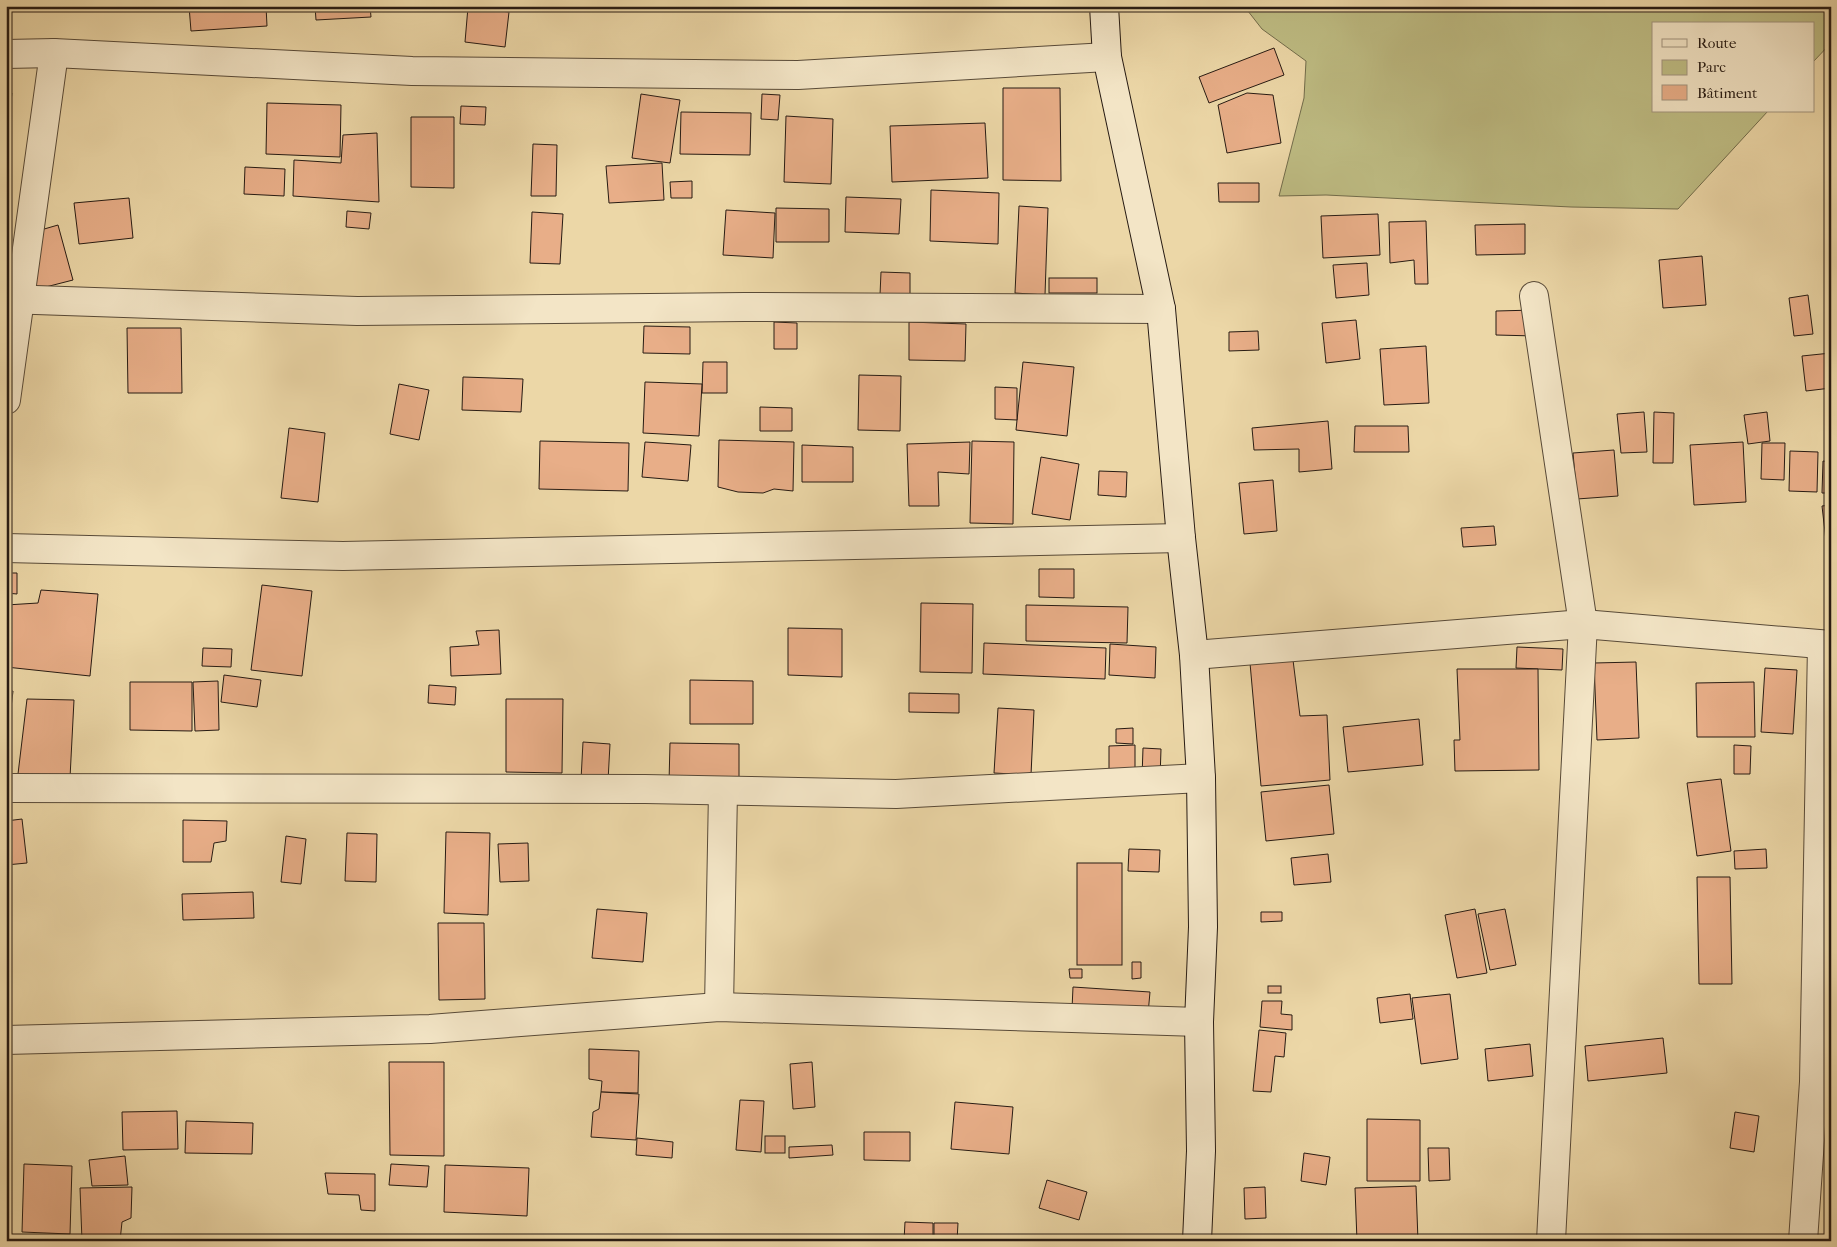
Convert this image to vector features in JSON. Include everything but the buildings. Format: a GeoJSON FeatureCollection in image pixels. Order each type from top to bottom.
{"type":"FeatureCollection","features":[{"type":"Feature","properties":{"kind":"street"},"geometry":{"type":"LineString","coordinates":[[1104,6],[1107,57],[1161,309],[1181,538],[1194,654],[1201,778],[1203,927],[1199,1022],[1201,1151],[1197,1241]]}},
{"type":"Feature","properties":{"kind":"street"},"geometry":{"type":"LineString","coordinates":[[6,54],[54,52],[412,72],[798,75],[1107,57]]}},
{"type":"Feature","properties":{"kind":"street"},"geometry":{"type":"LineString","coordinates":[[6,400],[13,299],[54,52]]}},
{"type":"Feature","properties":{"kind":"street"},"geometry":{"type":"LineString","coordinates":[[1534,296],[1583,624],[1552,1241]]}},
{"type":"Feature","properties":{"kind":"street"},"geometry":{"type":"LineString","coordinates":[[13,299],[357,311],[744,307],[1161,309]]}},
{"type":"Feature","properties":{"kind":"street"},"geometry":{"type":"LineString","coordinates":[[6,548],[344,556],[1181,538]]}},
{"type":"Feature","properties":{"kind":"street"},"geometry":{"type":"LineString","coordinates":[[1194,654],[1583,624],[1826,645],[1814,1082],[1803,1241]]}},
{"type":"Feature","properties":{"kind":"street"},"geometry":{"type":"LineString","coordinates":[[6,788],[645,789],[896,794],[1201,778]]}},
{"type":"Feature","properties":{"kind":"street"},"geometry":{"type":"LineString","coordinates":[[719,1007],[722,791]]}},
{"type":"Feature","properties":{"kind":"street"},"geometry":{"type":"LineString","coordinates":[[6,1040],[430,1029],[719,1007],[1199,1022]]}},
{"type":"Feature","properties":{"kind":"green space"},"geometry":{"type":"Polygon","coordinates":[[[1244,6],[1831,6],[1831,43],[1814,61],[1814,22],[1652,22],[1652,112],[1767,112],[1678,209],[1571,207],[1326,195],[1279,196],[1304,98],[1306,61],[1262,29],[1244,6]]]}}]}
